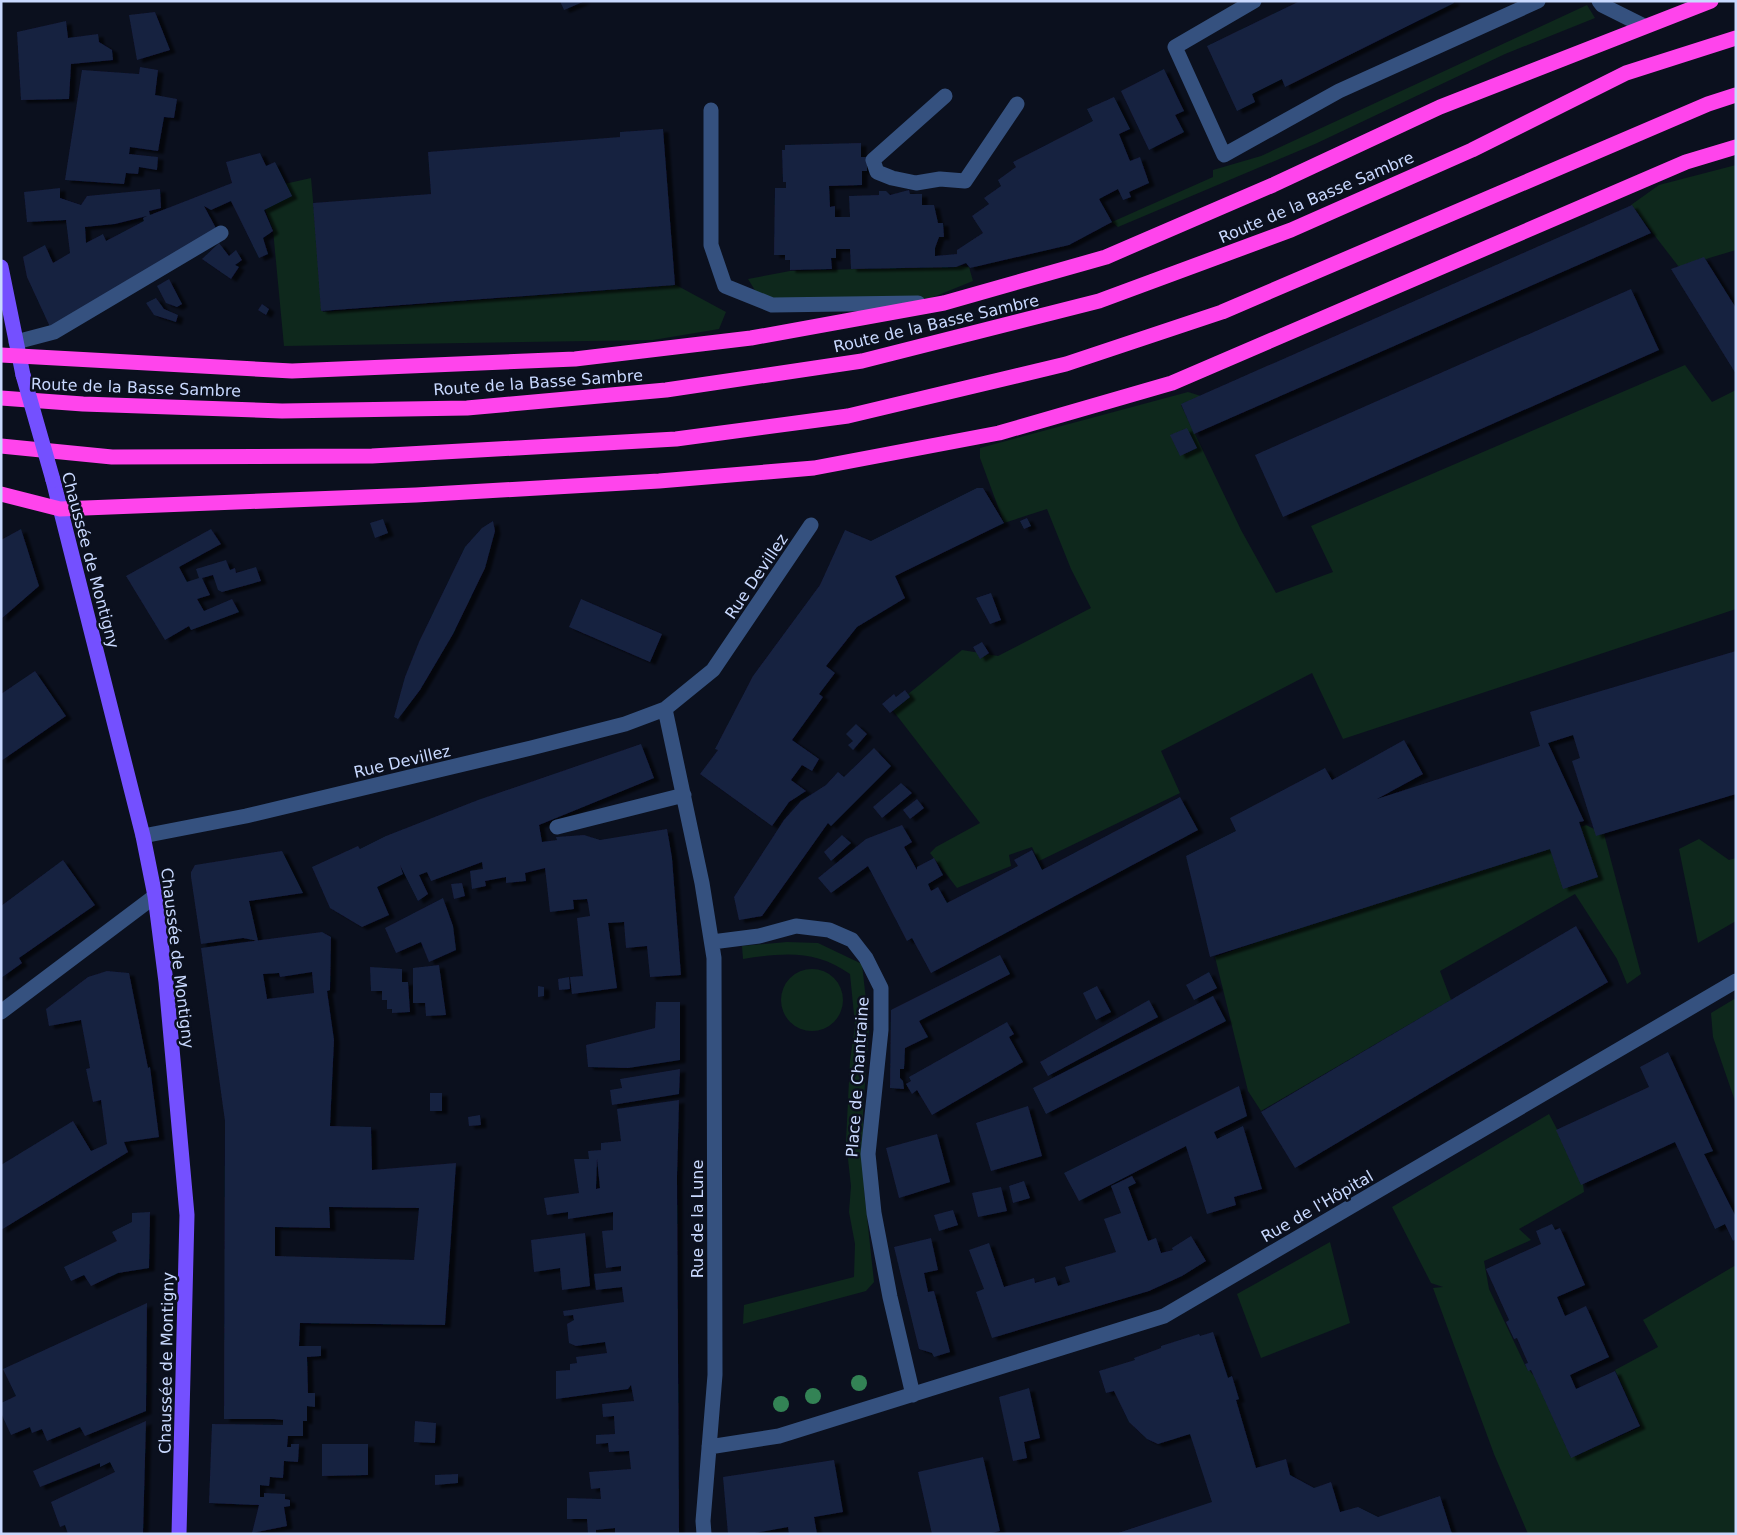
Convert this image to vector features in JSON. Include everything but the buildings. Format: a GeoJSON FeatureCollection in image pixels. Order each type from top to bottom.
{"type":"FeatureCollection","features":[{"type":"Feature","properties":{"kind":"highway"},"geometry":{"type":"LineString","coordinates":[[1,354],[19,357],[292,371],[575,359],[751,338],[944,303],[1106,258],[1273,186],[1440,107],[1711,1]]}},
{"type":"Feature","properties":{"kind":"highway","name":"Route de la Basse Sambre"},"geometry":{"type":"LineString","coordinates":[[1,398],[83,404],[282,411],[467,408],[666,390],[862,361],[1099,301],[1300,226],[1472,150],[1626,73],[1736,38]]}},
{"type":"Feature","properties":{"kind":"highway"},"geometry":{"type":"LineString","coordinates":[[1,446],[112,457],[372,456],[676,439],[848,416],[1066,364],[1222,312],[1708,104],[1736,95]]}},
{"type":"Feature","properties":{"kind":"highway"},"geometry":{"type":"LineString","coordinates":[[1,494],[60,509],[416,495],[814,468],[999,433],[1172,383],[1686,162],[1736,147]]}},
{"type":"Feature","properties":{"kind":"main road","name":"Chaussée de Montigny"},"geometry":{"type":"LineString","coordinates":[[1,267],[23,375],[60,509],[143,836],[156,896],[166,982],[187,1215],[179,1534]]}},
{"type":"Feature","properties":{"kind":"street"},"geometry":{"type":"LineString","coordinates":[[1254,1],[1175,47],[1224,155],[1339,91],[1538,1]]}},
{"type":"Feature","properties":{"kind":"street"},"geometry":{"type":"LineString","coordinates":[[1599,1],[1602,5],[1644,26]]}},
{"type":"Feature","properties":{"kind":"street"},"geometry":{"type":"LineString","coordinates":[[945,96],[873,160],[877,172],[892,178],[916,183],[940,179],[965,181],[1017,104]]}},
{"type":"Feature","properties":{"kind":"street"},"geometry":{"type":"LineString","coordinates":[[711,110],[711,245],[726,286],[772,305],[944,303]]}},
{"type":"Feature","properties":{"kind":"street"},"geometry":{"type":"LineString","coordinates":[[16,342],[54,332],[221,233]]}},
{"type":"Feature","properties":{"kind":"street","name":"Rue Devillez"},"geometry":{"type":"LineString","coordinates":[[143,836],[246,816],[531,748],[625,724],[665,709],[713,670],[811,525]]}},
{"type":"Feature","properties":{"kind":"street"},"geometry":{"type":"LineString","coordinates":[[557,827],[684,795],[665,709]]}},
{"type":"Feature","properties":{"kind":"street","name":"Rue de la Lune"},"geometry":{"type":"LineString","coordinates":[[684,795],[712,942],[714,968],[715,1375],[704,1534]]}},
{"type":"Feature","properties":{"kind":"street"},"geometry":{"type":"LineString","coordinates":[[1,1012],[156,896]]}},
{"type":"Feature","properties":{"kind":"street","name":"Place de Chantraine"},"geometry":{"type":"LineString","coordinates":[[712,942],[759,936],[796,926],[829,930],[852,940],[866,958],[881,988],[881,1030],[868,1154],[873,1207],[890,1297],[913,1395]]}},
{"type":"Feature","properties":{"kind":"street","name":"Rue de l'Hôpital"},"geometry":{"type":"LineString","coordinates":[[709,1446],[779,1436],[1164,1316],[1736,981]]}},
{"type":"Feature","properties":{"kind":"green space"},"geometry":{"type":"Polygon","coordinates":[[[1587,5],[1595,18],[1505,54],[1315,144],[1118,227],[1112,222],[1213,177],[1213,170],[1261,156],[1587,5]]]}},
{"type":"Feature","properties":{"kind":"green space"},"geometry":{"type":"Polygon","coordinates":[[[1736,165],[1736,250],[1679,267],[1631,205],[1659,185],[1736,165]]]}},
{"type":"Feature","properties":{"kind":"green space"},"geometry":{"type":"Polygon","coordinates":[[[311,178],[323,312],[676,285],[726,312],[719,329],[653,340],[284,346],[273,230],[258,190],[311,178]]]}},
{"type":"Feature","properties":{"kind":"green space"},"geometry":{"type":"Polygon","coordinates":[[[969,267],[973,281],[931,298],[781,305],[756,292],[748,279],[790,271],[969,267]]]}},
{"type":"Feature","properties":{"kind":"green space"},"geometry":{"type":"Polygon","coordinates":[[[1685,365],[1712,402],[1736,390],[1736,609],[1343,739],[1312,673],[1161,751],[1180,793],[1039,861],[1032,847],[1009,855],[1011,866],[957,888],[930,853],[936,847],[980,823],[891,708],[962,650],[998,656],[1091,608],[1071,569],[1047,509],[1004,523],[980,458],[980,448],[1188,392],[1201,396],[1181,405],[1241,530],[1276,593],[1333,572],[1311,526],[1685,365]]]}},
{"type":"Feature","properties":{"kind":"green space"},"geometry":{"type":"Polygon","coordinates":[[[1586,825],[1604,834],[1641,974],[1627,984],[1617,959],[1575,894],[1440,971],[1451,1000],[1261,1111],[1248,1091],[1215,957],[1586,825]]]}},
{"type":"Feature","properties":{"kind":"green space"},"geometry":{"type":"Polygon","coordinates":[[[1699,839],[1729,860],[1736,858],[1736,921],[1698,943],[1679,849],[1699,839]]]}},
{"type":"Feature","properties":{"kind":"green space"},"geometry":{"type":"Polygon","coordinates":[[[787,942],[818,943],[862,964],[869,1027],[863,1113],[864,1189],[874,1282],[866,1291],[743,1324],[744,1305],[854,1277],[855,1244],[849,1212],[851,1186],[846,1141],[850,1061],[855,1025],[850,974],[824,960],[798,955],[772,955],[743,959],[742,946],[787,942]]]}},
{"type":"Feature","properties":{"kind":"green space"},"geometry":{"type":"Polygon","coordinates":[[[812,969],[824,972],[834,978],[840,988],[843,1000],[840,1012],[834,1022],[824,1028],[812,1031],[800,1028],[790,1022],[784,1012],[781,1000],[784,988],[790,978],[800,972],[812,969]]]}},
{"type":"Feature","properties":{"kind":"green space"},"geometry":{"type":"Polygon","coordinates":[[[1736,998],[1736,1104],[1713,1037],[1711,1013],[1736,998]]]}},
{"type":"Feature","properties":{"kind":"green space"},"geometry":{"type":"Polygon","coordinates":[[[1549,1114],[1582,1177],[1584,1192],[1519,1229],[1531,1240],[1484,1261],[1489,1289],[1525,1365],[1535,1377],[1571,1457],[1641,1427],[1615,1370],[1658,1347],[1643,1320],[1736,1265],[1736,1534],[1528,1534],[1494,1454],[1433,1288],[1443,1287],[1431,1283],[1392,1207],[1549,1114]]]}},
{"type":"Feature","properties":{"kind":"green space"},"geometry":{"type":"Polygon","coordinates":[[[1330,1242],[1350,1323],[1261,1358],[1237,1294],[1330,1242]]]}}]}
